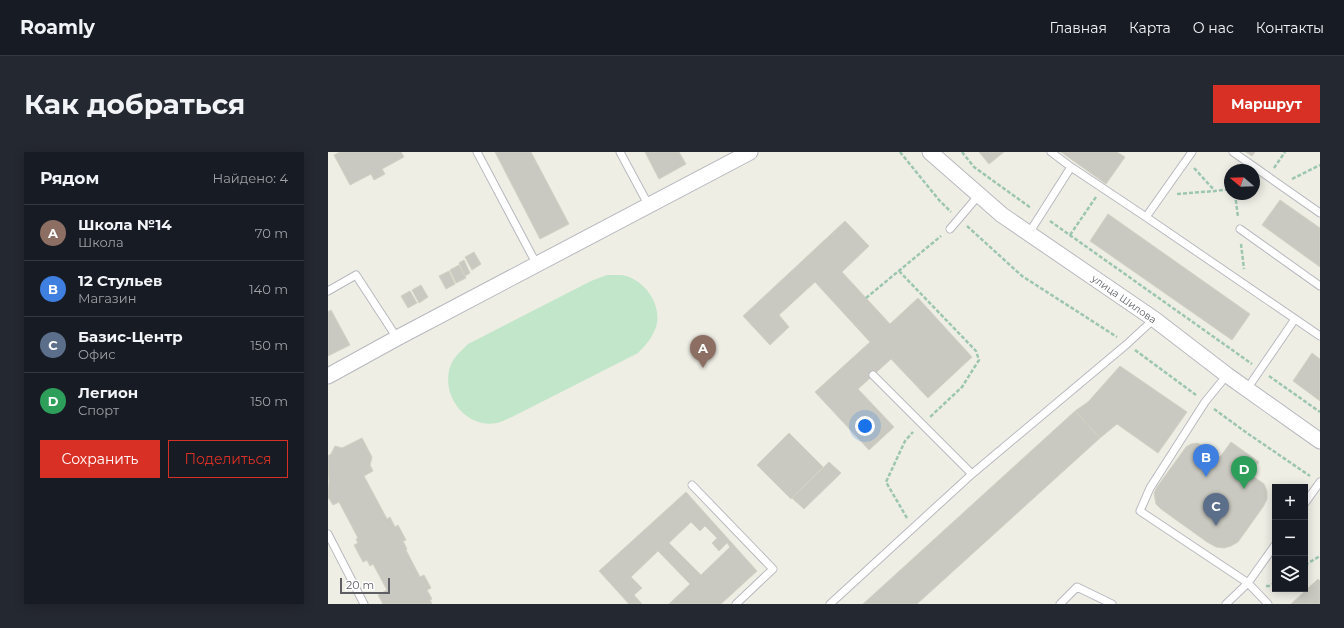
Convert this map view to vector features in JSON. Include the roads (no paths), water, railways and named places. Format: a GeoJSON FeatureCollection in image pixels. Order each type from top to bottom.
{"type":"FeatureCollection","features":[{"type":"Feature","properties":{"kind":"street"},"geometry":{"type":"LineString","coordinates":[[328,376],[397,338],[750,152]]}},
{"type":"Feature","properties":{"kind":"street","name":"улица Шилова"},"geometry":{"type":"LineString","coordinates":[[930,152],[1002,215],[1154,319],[1227,375],[1320,442]]}},
{"type":"Feature","properties":{"kind":"lane"},"geometry":{"type":"LineString","coordinates":[[477,152],[537,265]]}},
{"type":"Feature","properties":{"kind":"lane"},"geometry":{"type":"LineString","coordinates":[[620,152],[649,206]]}},
{"type":"Feature","properties":{"kind":"lane"},"geometry":{"type":"LineString","coordinates":[[1051,152],[1071,168],[1146,217],[1320,336]]}},
{"type":"Feature","properties":{"kind":"lane"},"geometry":{"type":"LineString","coordinates":[[1146,217],[1192,152]]}},
{"type":"Feature","properties":{"kind":"lane"},"geometry":{"type":"LineString","coordinates":[[1234,152],[1320,213]]}},
{"type":"Feature","properties":{"kind":"lane"},"geometry":{"type":"LineString","coordinates":[[1029,233],[1071,168]]}},
{"type":"Feature","properties":{"kind":"lane"},"geometry":{"type":"LineString","coordinates":[[950,229],[979,195]]}},
{"type":"Feature","properties":{"kind":"lane"},"geometry":{"type":"LineString","coordinates":[[1240,229],[1320,286]]}},
{"type":"Feature","properties":{"kind":"lane"},"geometry":{"type":"LineString","coordinates":[[328,291],[356,275],[397,338]]}},
{"type":"Feature","properties":{"kind":"lane"},"geometry":{"type":"LineString","coordinates":[[830,604],[972,474],[1127,344],[1154,319]]}},
{"type":"Feature","properties":{"kind":"lane"},"geometry":{"type":"LineString","coordinates":[[1247,389],[1295,319]]}},
{"type":"Feature","properties":{"kind":"lane"},"geometry":{"type":"LineString","coordinates":[[1227,375],[1205,402],[1150,488],[1140,511],[1248,583],[1268,604]]}},
{"type":"Feature","properties":{"kind":"lane"},"geometry":{"type":"LineString","coordinates":[[873,376],[972,474]]}},
{"type":"Feature","properties":{"kind":"lane"},"geometry":{"type":"LineString","coordinates":[[1308,499],[1320,482]]}},
{"type":"Feature","properties":{"kind":"lane"},"geometry":{"type":"LineString","coordinates":[[692,485],[773,569],[736,604]]}},
{"type":"Feature","properties":{"kind":"lane"},"geometry":{"type":"LineString","coordinates":[[328,534],[364,604]]}},
{"type":"Feature","properties":{"kind":"lane"},"geometry":{"type":"LineString","coordinates":[[1226,604],[1248,583],[1272,549]]}},
{"type":"Feature","properties":{"kind":"lane"},"geometry":{"type":"LineString","coordinates":[[1060,604],[1077,587],[1112,604]]}},
{"type":"Feature","properties":{"kind":"place","name":"Школа №14"},"geometry":{"type":"Point","coordinates":[703,368]}},
{"type":"Feature","properties":{"kind":"place","name":"12 Стульев"},"geometry":{"type":"Point","coordinates":[1206,477]}},
{"type":"Feature","properties":{"kind":"place","name":"Легион"},"geometry":{"type":"Point","coordinates":[1244,489]}},
{"type":"Feature","properties":{"kind":"place","name":"Базис-Центр"},"geometry":{"type":"Point","coordinates":[1216,526]}}]}
